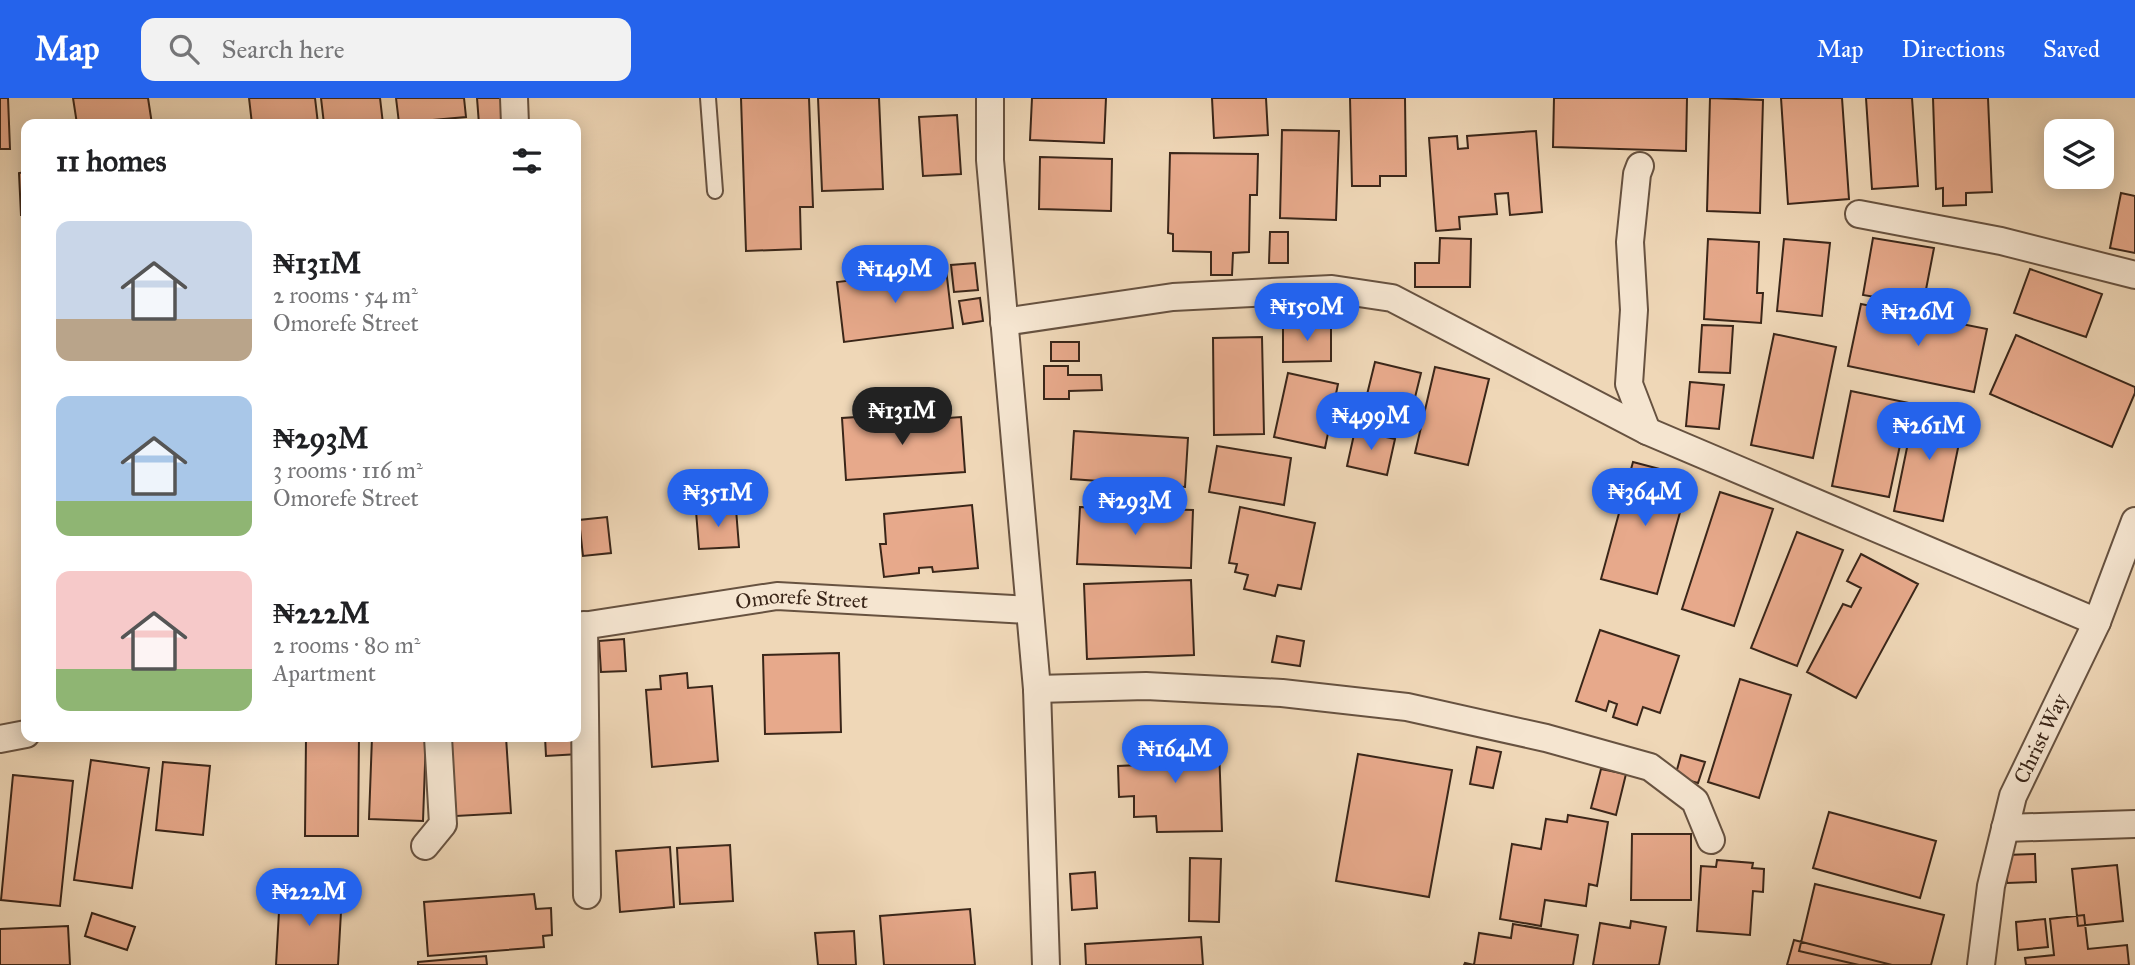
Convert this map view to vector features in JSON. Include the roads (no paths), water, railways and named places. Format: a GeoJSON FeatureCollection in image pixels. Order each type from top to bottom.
{"type":"FeatureCollection","features":[{"type":"Feature","properties":{"kind":"street"},"geometry":{"type":"LineString","coordinates":[[514,98],[515,119]]}},
{"type":"Feature","properties":{"kind":"street"},"geometry":{"type":"LineString","coordinates":[[990,98],[990,160],[1037,689],[1046,965]]}},
{"type":"Feature","properties":{"kind":"street"},"geometry":{"type":"LineString","coordinates":[[1640,166],[1630,242],[1634,310],[1629,384],[1647,431]]}},
{"type":"Feature","properties":{"kind":"street"},"geometry":{"type":"LineString","coordinates":[[1859,214],[2001,241],[2135,275]]}},
{"type":"Feature","properties":{"kind":"street"},"geometry":{"type":"LineString","coordinates":[[1004,322],[1173,296],[1332,289],[1392,298],[1647,431],[2097,622]]}},
{"type":"Feature","properties":{"kind":"street","name":"Christ Way"},"geometry":{"type":"LineString","coordinates":[[1981,965],[1991,886],[2013,796],[2097,622],[2135,521]]}},
{"type":"Feature","properties":{"kind":"street","name":"Omorefe Street"},"geometry":{"type":"LineString","coordinates":[[581,626],[777,596],[1029,610]]}},
{"type":"Feature","properties":{"kind":"street"},"geometry":{"type":"LineString","coordinates":[[581,664],[587,895]]}},
{"type":"Feature","properties":{"kind":"street"},"geometry":{"type":"LineString","coordinates":[[1037,689],[1146,686],[1282,693],[1408,707],[1546,738],[1650,767],[1695,801],[1711,840]]}},
{"type":"Feature","properties":{"kind":"street"},"geometry":{"type":"LineString","coordinates":[[0,739],[21,735]]}},
{"type":"Feature","properties":{"kind":"street"},"geometry":{"type":"LineString","coordinates":[[425,846],[443,824],[438,742]]}},
{"type":"Feature","properties":{"kind":"street"},"geometry":{"type":"LineString","coordinates":[[2005,828],[2135,824]]}},
{"type":"Feature","properties":{"kind":"lane"},"geometry":{"type":"LineString","coordinates":[[708,98],[715,191]]}}]}
